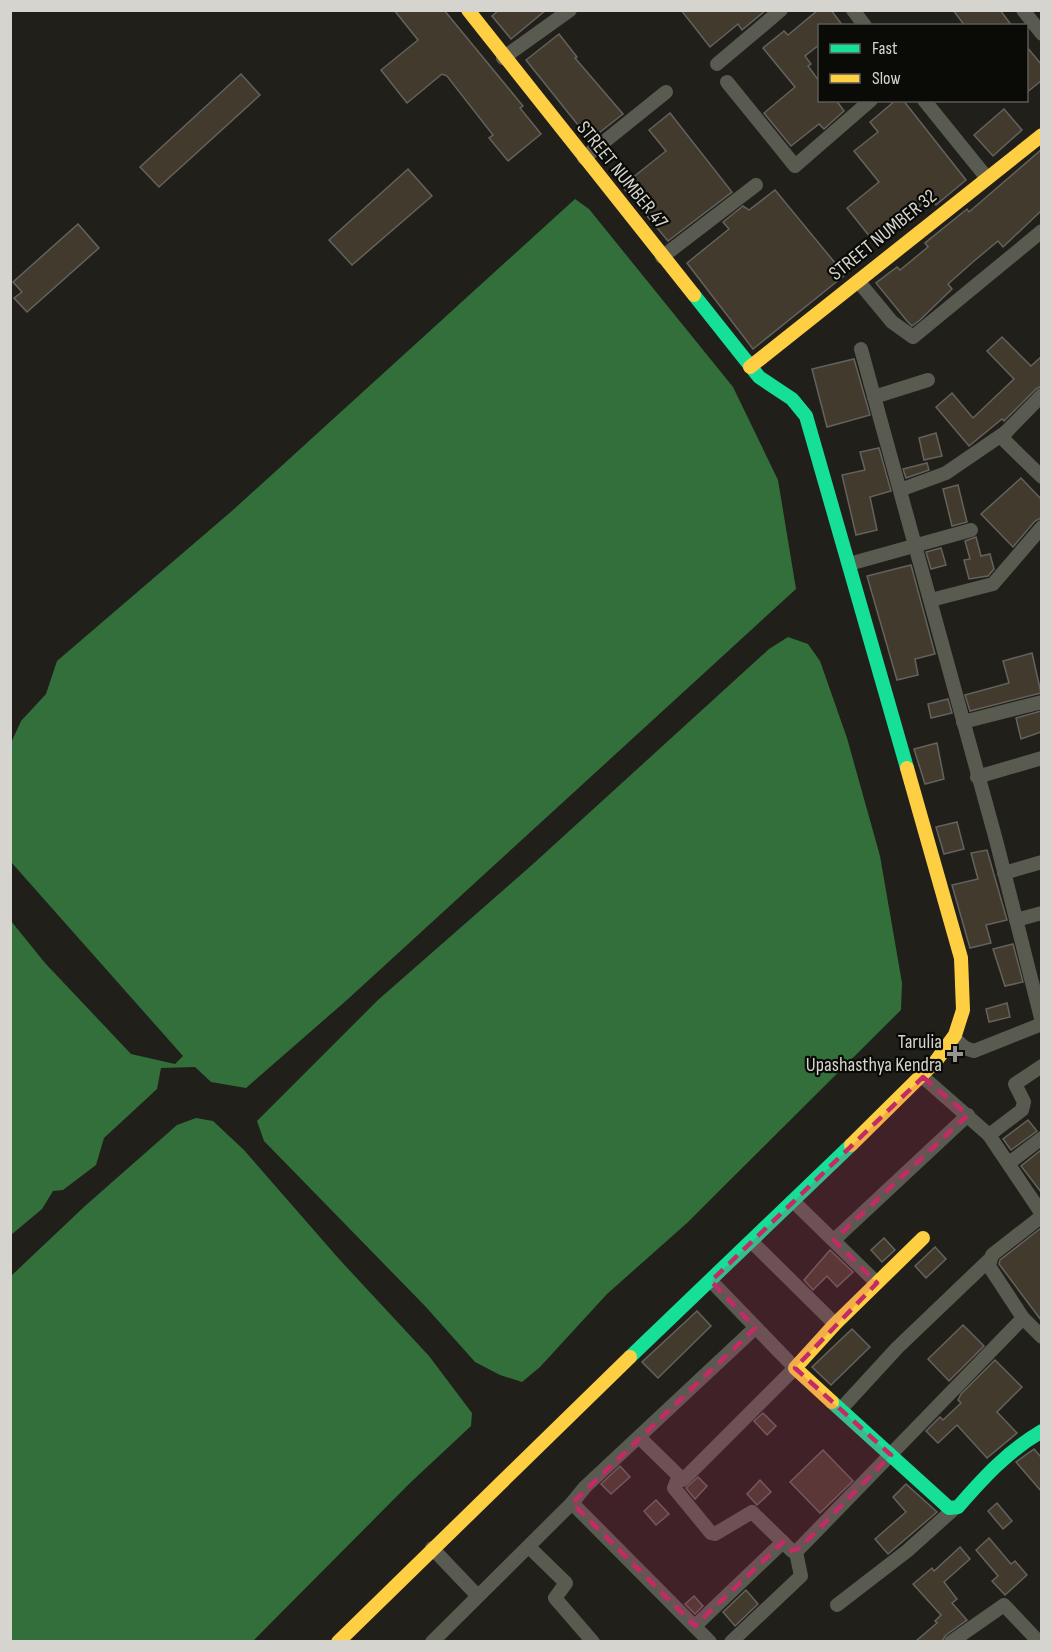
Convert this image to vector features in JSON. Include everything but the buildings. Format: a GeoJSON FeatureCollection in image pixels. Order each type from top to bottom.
{"type":"FeatureCollection","features":[{"type":"Feature","properties":{"kind":"street","name":"STREET NUMBER 47"},"geometry":{"type":"LineString","coordinates":[[338,1641],[923,1077],[954,1038],[965,1008],[966,993],[961,958],[901,756],[806,416],[792,399],[767,384],[749,365],[503,58],[468,10]]}},
{"type":"Feature","properties":{"kind":"street"},"geometry":{"type":"LineString","coordinates":[[503,58],[570,10]]}},
{"type":"Feature","properties":{"kind":"street"},"geometry":{"type":"LineString","coordinates":[[717,64],[781,10]]}},
{"type":"Feature","properties":{"kind":"street"},"geometry":{"type":"LineString","coordinates":[[853,10],[864,24]]}},
{"type":"Feature","properties":{"kind":"street"},"geometry":{"type":"LineString","coordinates":[[1023,10],[1041,34]]}},
{"type":"Feature","properties":{"kind":"street"},"geometry":{"type":"LineString","coordinates":[[727,82],[795,166],[869,102]]}},
{"type":"Feature","properties":{"kind":"street"},"geometry":{"type":"LineString","coordinates":[[584,158],[666,92]]}},
{"type":"Feature","properties":{"kind":"street"},"geometry":{"type":"LineString","coordinates":[[926,102],[987,178]]}},
{"type":"Feature","properties":{"kind":"street","name":"STREET NUMBER 32"},"geometry":{"type":"LineString","coordinates":[[749,365],[1041,135]]}},
{"type":"Feature","properties":{"kind":"street"},"geometry":{"type":"LineString","coordinates":[[662,257],[756,185]]}},
{"type":"Feature","properties":{"kind":"street"},"geometry":{"type":"LineString","coordinates":[[858,280],[892,322],[913,337],[1041,231]]}},
{"type":"Feature","properties":{"kind":"street"},"geometry":{"type":"LineString","coordinates":[[861,349],[931,600],[1016,920],[1035,969],[1041,1023],[974,1051],[965,1048],[954,1038]]}},
{"type":"Feature","properties":{"kind":"street"},"geometry":{"type":"LineString","coordinates":[[874,397],[928,380]]}},
{"type":"Feature","properties":{"kind":"street"},"geometry":{"type":"LineString","coordinates":[[900,490],[950,471],[1006,432],[1041,395]]}},
{"type":"Feature","properties":{"kind":"street"},"geometry":{"type":"LineString","coordinates":[[1006,432],[1003,438],[1041,477]]}},
{"type":"Feature","properties":{"kind":"street"},"geometry":{"type":"LineString","coordinates":[[931,600],[993,584],[1041,527]]}},
{"type":"Feature","properties":{"kind":"street"},"geometry":{"type":"LineString","coordinates":[[849,564],[971,530]]}},
{"type":"Feature","properties":{"kind":"street"},"geometry":{"type":"LineString","coordinates":[[963,722],[1041,702]]}},
{"type":"Feature","properties":{"kind":"street"},"geometry":{"type":"LineString","coordinates":[[977,777],[1041,758]]}},
{"type":"Feature","properties":{"kind":"street"},"geometry":{"type":"LineString","coordinates":[[1004,873],[1041,862]]}},
{"type":"Feature","properties":{"kind":"street"},"geometry":{"type":"LineString","coordinates":[[1016,920],[1041,913]]}},
{"type":"Feature","properties":{"kind":"street"},"geometry":{"type":"LineString","coordinates":[[989,1136],[1022,1110],[1024,1102],[1015,1084],[1041,1066]]}},
{"type":"Feature","properties":{"kind":"street"},"geometry":{"type":"LineString","coordinates":[[841,1409],[897,1348],[989,1260],[1041,1215],[1009,1163],[989,1136],[923,1077]]}},
{"type":"Feature","properties":{"kind":"street"},"geometry":{"type":"LineString","coordinates":[[834,1240],[968,1115]]}},
{"type":"Feature","properties":{"kind":"street"},"geometry":{"type":"LineString","coordinates":[[1009,1163],[1041,1138]]}},
{"type":"Feature","properties":{"kind":"street"},"geometry":{"type":"LineString","coordinates":[[793,1201],[877,1283]]}},
{"type":"Feature","properties":{"kind":"street"},"geometry":{"type":"LineString","coordinates":[[640,1438],[678,1478],[686,1478],[795,1368],[835,1324],[923,1238]]}},
{"type":"Feature","properties":{"kind":"street"},"geometry":{"type":"LineString","coordinates":[[752,1242],[835,1324]]}},
{"type":"Feature","properties":{"kind":"street"},"geometry":{"type":"LineString","coordinates":[[989,1260],[988,1266],[1023,1318],[1041,1337]]}},
{"type":"Feature","properties":{"kind":"street"},"geometry":{"type":"LineString","coordinates":[[711,1281],[795,1368],[949,1508],[955,1508]]}},
{"type":"Feature","properties":{"kind":"street"},"geometry":{"type":"LineString","coordinates":[[796,1552],[1023,1318]]}},
{"type":"Feature","properties":{"kind":"street"},"geometry":{"type":"LineString","coordinates":[[432,1641],[529,1547],[585,1487],[755,1328]]}},
{"type":"Feature","properties":{"kind":"street"},"geometry":{"type":"LineString","coordinates":[[837,1605],[907,1551],[955,1508],[997,1463],[1018,1445],[1041,1431]]}},
{"type":"Feature","properties":{"kind":"street"},"geometry":{"type":"LineString","coordinates":[[678,1478],[674,1488],[711,1533],[715,1534],[752,1512],[796,1552],[801,1576],[732,1641]]}},
{"type":"Feature","properties":{"kind":"street"},"geometry":{"type":"LineString","coordinates":[[572,1503],[710,1641]]}},
{"type":"Feature","properties":{"kind":"street"},"geometry":{"type":"LineString","coordinates":[[695,1626],[783,1542]]}},
{"type":"Feature","properties":{"kind":"street"},"geometry":{"type":"LineString","coordinates":[[529,1547],[566,1583],[555,1598],[593,1641]]}},
{"type":"Feature","properties":{"kind":"street"},"geometry":{"type":"LineString","coordinates":[[432,1548],[473,1591]]}},
{"type":"Feature","properties":{"kind":"street"},"geometry":{"type":"LineString","coordinates":[[951,1641],[968,1637],[1004,1605],[1039,1641]]}},
{"type":"Feature","properties":{"kind":"highlighted area"},"geometry":{"type":"Polygon","coordinates":[[[923,1077],[968,1115],[834,1240],[877,1283],[795,1368],[891,1455],[800,1548],[792,1551],[783,1542],[695,1626],[572,1503],[755,1328],[711,1281],[923,1077]]]}},
{"type":"Feature","properties":{"kind":"shaded area"},"geometry":{"type":"Polygon","coordinates":[[[575,199],[589,209],[733,387],[778,480],[796,589],[348,999],[246,1088],[211,1082],[195,1067],[161,1068],[157,1089],[104,1138],[96,1165],[63,1190],[53,1191],[42,1209],[11,1235],[11,921],[45,963],[131,1054],[175,1064],[183,1056],[11,862],[11,743],[21,721],[46,694],[57,661],[233,510],[575,199]]]}},
{"type":"Feature","properties":{"kind":"shaded area"},"geometry":{"type":"Polygon","coordinates":[[[788,637],[808,644],[820,661],[847,738],[880,856],[902,983],[901,1010],[687,1223],[607,1294],[540,1367],[522,1382],[500,1375],[475,1362],[425,1306],[264,1141],[257,1121],[378,1000],[533,864],[769,649],[788,637]]]}},
{"type":"Feature","properties":{"kind":"shaded area"},"geometry":{"type":"Polygon","coordinates":[[[196,1118],[213,1121],[244,1150],[339,1259],[429,1356],[472,1413],[471,1426],[410,1483],[253,1641],[11,1641],[11,1276],[85,1206],[177,1125],[196,1118]]]}},
{"type":"Feature","properties":{"kind":"traffic: fast"},"geometry":{"type":"LineString","coordinates":[[694,295],[759,377],[792,399],[806,416],[907,768]]}},
{"type":"Feature","properties":{"kind":"traffic: fast"},"geometry":{"type":"LineString","coordinates":[[630,1357],[851,1145]]}},
{"type":"Feature","properties":{"kind":"traffic: fast"},"geometry":{"type":"LineString","coordinates":[[832,1402],[949,1508],[958,1507],[997,1465],[1042,1431]]}},
{"type":"Feature","properties":{"kind":"traffic: slow"},"geometry":{"type":"LineString","coordinates":[[468,10],[694,295]]}},
{"type":"Feature","properties":{"kind":"traffic: slow"},"geometry":{"type":"LineString","coordinates":[[750,367],[1042,135]]}},
{"type":"Feature","properties":{"kind":"traffic: slow"},"geometry":{"type":"LineString","coordinates":[[851,1145],[936,1061],[955,1035],[963,1010],[961,958],[907,768]]}},
{"type":"Feature","properties":{"kind":"traffic: slow"},"geometry":{"type":"LineString","coordinates":[[832,1402],[795,1368],[835,1324],[923,1238]]}},
{"type":"Feature","properties":{"kind":"traffic: slow"},"geometry":{"type":"LineString","coordinates":[[338,1642],[630,1357]]}},
{"type":"Feature","properties":{"kind":"place","name":"Tarulia Upashasthya Kendra"},"geometry":{"type":"Point","coordinates":[955,1054]}}]}
